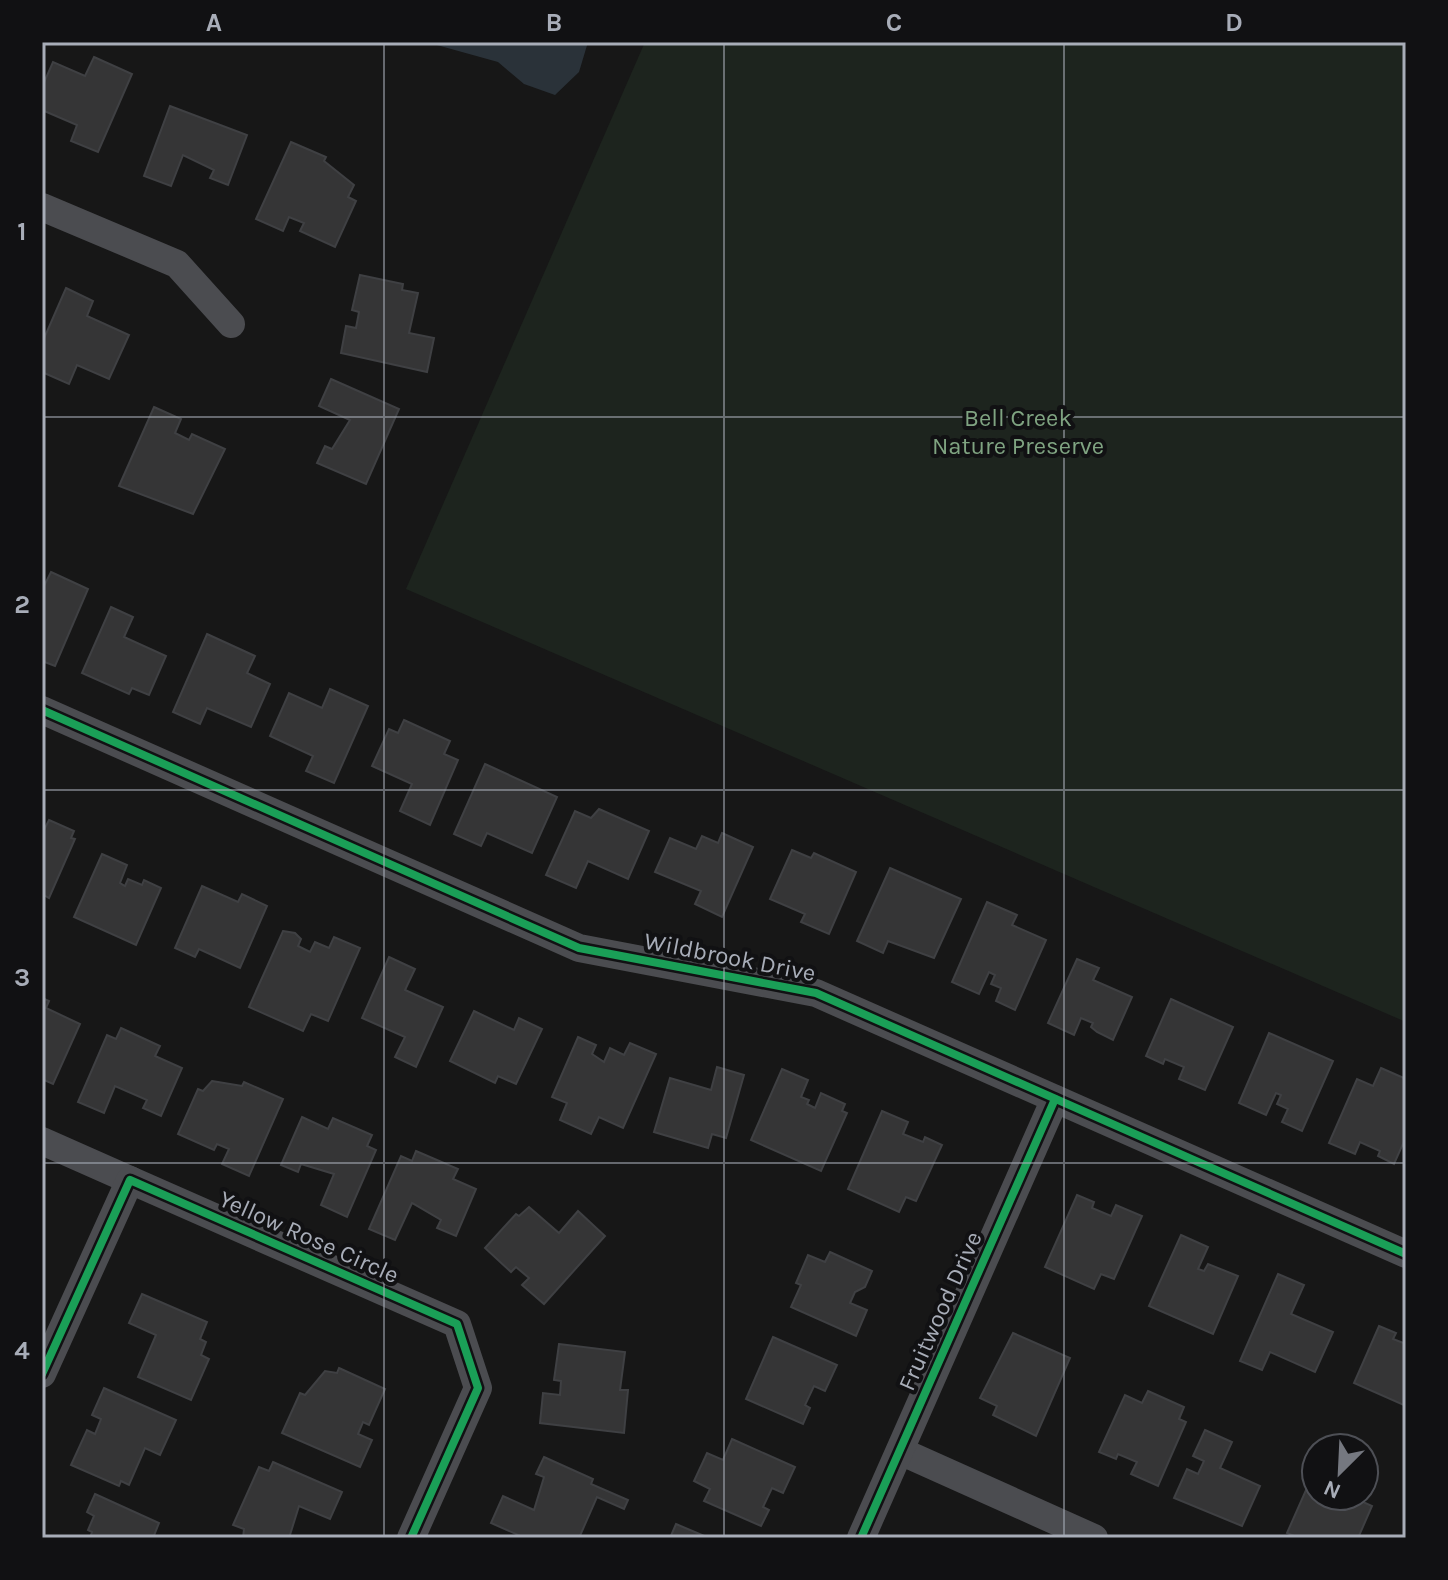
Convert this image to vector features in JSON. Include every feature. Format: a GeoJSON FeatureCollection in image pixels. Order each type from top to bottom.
{"type":"FeatureCollection","features":[{"type":"Feature","properties":{"kind":"street"},"geometry":{"type":"LineString","coordinates":[[42,207],[177,264],[231,324]]}},
{"type":"Feature","properties":{"kind":"street","name":"Wildbrook Drive"},"geometry":{"type":"LineString","coordinates":[[42,710],[579,948],[816,993],[1406,1254]]}},
{"type":"Feature","properties":{"kind":"street","name":"Fruitwood Drive"},"geometry":{"type":"LineString","coordinates":[[861,1538],[1055,1099]]}},
{"type":"Feature","properties":{"kind":"street","name":"Yellow Rose Circle"},"geometry":{"type":"LineString","coordinates":[[42,1141],[457,1324],[478,1388],[411,1538]]}},
{"type":"Feature","properties":{"kind":"street"},"geometry":{"type":"LineString","coordinates":[[42,1374],[130,1180]]}},
{"type":"Feature","properties":{"kind":"street"},"geometry":{"type":"LineString","coordinates":[[900,1451],[1094,1538]]}},
{"type":"Feature","properties":{"kind":"green space","name":"Bell Creek Nature Preserve"},"geometry":{"type":"Polygon","coordinates":[[[645,42],[1406,42],[1406,1022],[406,589],[645,42]]]}},
{"type":"Feature","properties":{"kind":"shaded area"},"geometry":{"type":"Polygon","coordinates":[[[426,42],[588,42],[579,72],[555,95],[524,84],[498,62],[426,42]]]}},
{"type":"Feature","properties":{"kind":"building"},"geometry":{"type":"Polygon","coordinates":[[[94,57],[132,74],[98,152],[71,141],[77,125],[42,110],[42,87],[53,62],[85,76],[94,57]]]}},
{"type":"Feature","properties":{"kind":"building"},"geometry":{"type":"Polygon","coordinates":[[[170,106],[247,135],[228,185],[210,178],[214,170],[183,155],[171,186],[144,176],[170,106]]]}},
{"type":"Feature","properties":{"kind":"building"},"geometry":{"type":"Polygon","coordinates":[[[291,142],[326,157],[324,161],[354,185],[348,197],[356,201],[335,247],[300,231],[304,223],[289,217],[283,231],[256,219],[291,142]]]}},
{"type":"Feature","properties":{"kind":"building"},"geometry":{"type":"Polygon","coordinates":[[[360,275],[403,284],[402,290],[418,293],[409,333],[434,338],[427,372],[341,353],[346,326],[356,328],[359,312],[352,310],[360,275]]]}},
{"type":"Feature","properties":{"kind":"building"},"geometry":{"type":"Polygon","coordinates":[[[66,288],[93,301],[87,316],[129,335],[109,379],[77,365],[69,384],[42,372],[42,343],[66,288]]]}},
{"type":"Feature","properties":{"kind":"building"},"geometry":{"type":"Polygon","coordinates":[[[331,379],[399,409],[366,484],[317,463],[325,446],[332,449],[350,420],[319,406],[331,379]]]}},
{"type":"Feature","properties":{"kind":"building"},"geometry":{"type":"Polygon","coordinates":[[[154,407],[181,419],[175,433],[189,440],[192,434],[225,449],[193,514],[119,486],[154,407]]]}},
{"type":"Feature","properties":{"kind":"building"},"geometry":{"type":"Polygon","coordinates":[[[51,572],[88,589],[55,666],[42,661],[42,590],[51,572]]]}},
{"type":"Feature","properties":{"kind":"building"},"geometry":{"type":"Polygon","coordinates":[[[111,607],[133,617],[124,637],[166,656],[149,695],[132,688],[129,694],[82,673],[111,607]]]}},
{"type":"Feature","properties":{"kind":"building"},"geometry":{"type":"Polygon","coordinates":[[[207,634],[255,656],[247,673],[270,684],[251,727],[207,708],[200,724],[173,712],[207,634]]]}},
{"type":"Feature","properties":{"kind":"building"},"geometry":{"type":"Polygon","coordinates":[[[330,689],[368,706],[334,783],[306,771],[313,756],[270,736],[289,693],[322,708],[330,689]]]}},
{"type":"Feature","properties":{"kind":"building"},"geometry":{"type":"Polygon","coordinates":[[[404,720],[450,741],[444,754],[458,760],[430,825],[400,811],[412,784],[372,766],[389,729],[398,733],[404,720]]]}},
{"type":"Feature","properties":{"kind":"building"},"geometry":{"type":"Polygon","coordinates":[[[485,764],[557,797],[532,853],[487,833],[481,846],[454,834],[485,764]]]}},
{"type":"Feature","properties":{"kind":"building"},"geometry":{"type":"Polygon","coordinates":[[[599,809],[649,831],[628,879],[588,861],[576,888],[546,875],[575,811],[591,818],[599,809]]]}},
{"type":"Feature","properties":{"kind":"building"},"geometry":{"type":"Polygon","coordinates":[[[49,820],[74,831],[71,838],[75,839],[49,898],[42,894],[42,834],[49,820]]]}},
{"type":"Feature","properties":{"kind":"building"},"geometry":{"type":"Polygon","coordinates":[[[722,833],[753,847],[722,917],[695,904],[701,891],[655,872],[670,838],[696,849],[702,836],[718,843],[722,833]]]}},
{"type":"Feature","properties":{"kind":"building"},"geometry":{"type":"Polygon","coordinates":[[[792,850],[811,858],[814,853],[856,872],[829,934],[801,922],[805,914],[770,899],[792,850]]]}},
{"type":"Feature","properties":{"kind":"building"},"geometry":{"type":"Polygon","coordinates":[[[102,854],[127,865],[120,883],[125,886],[128,879],[142,885],[144,880],[161,888],[136,945],[74,917],[102,854]]]}},
{"type":"Feature","properties":{"kind":"building"},"geometry":{"type":"Polygon","coordinates":[[[890,868],[961,899],[934,958],[888,941],[883,953],[857,941],[890,868]]]}},
{"type":"Feature","properties":{"kind":"building"},"geometry":{"type":"Polygon","coordinates":[[[202,886],[238,902],[242,894],[267,906],[240,968],[199,949],[195,957],[175,948],[202,886]]]}},
{"type":"Feature","properties":{"kind":"building"},"geometry":{"type":"Polygon","coordinates":[[[987,902],[1017,915],[1012,925],[1046,940],[1015,1010],[996,1001],[1001,988],[991,984],[995,975],[989,972],[979,994],[952,982],[987,902]]]}},
{"type":"Feature","properties":{"kind":"building"},"geometry":{"type":"Polygon","coordinates":[[[283,931],[295,933],[301,939],[298,946],[310,952],[315,942],[329,948],[334,937],[360,948],[328,1021],[311,1014],[303,1031],[249,1007],[283,931]]]}},
{"type":"Feature","properties":{"kind":"building"},"geometry":{"type":"Polygon","coordinates":[[[389,957],[415,969],[405,990],[443,1007],[416,1067],[395,1057],[405,1037],[362,1018],[389,957]]]}},
{"type":"Feature","properties":{"kind":"building"},"geometry":{"type":"Polygon","coordinates":[[[1077,959],[1099,968],[1093,980],[1132,997],[1113,1040],[1091,1027],[1093,1023],[1081,1018],[1074,1035],[1048,1023],[1077,959]]]}},
{"type":"Feature","properties":{"kind":"building"},"geometry":{"type":"Polygon","coordinates":[[[42,998],[49,1001],[46,1008],[80,1024],[53,1084],[42,1079],[42,998]]]}},
{"type":"Feature","properties":{"kind":"building"},"geometry":{"type":"Polygon","coordinates":[[[1171,999],[1233,1027],[1205,1090],[1179,1079],[1184,1067],[1165,1059],[1163,1064],[1146,1056],[1171,999]]]}},
{"type":"Feature","properties":{"kind":"building"},"geometry":{"type":"Polygon","coordinates":[[[474,1011],[514,1030],[519,1018],[542,1029],[516,1084],[498,1076],[495,1083],[450,1061],[474,1011]]]}},
{"type":"Feature","properties":{"kind":"building"},"geometry":{"type":"Polygon","coordinates":[[[121,1028],[160,1046],[155,1056],[182,1068],[161,1116],[143,1108],[147,1100],[115,1086],[104,1113],[78,1102],[107,1035],[116,1039],[121,1028]]]}},
{"type":"Feature","properties":{"kind":"building"},"geometry":{"type":"Polygon","coordinates":[[[1269,1033],[1333,1061],[1302,1131],[1282,1122],[1288,1109],[1277,1104],[1281,1095],[1276,1093],[1266,1115],[1239,1103],[1269,1033]]]}},
{"type":"Feature","properties":{"kind":"building"},"geometry":{"type":"Polygon","coordinates":[[[578,1037],[596,1045],[592,1054],[604,1062],[610,1048],[624,1055],[630,1043],[656,1054],[623,1128],[599,1117],[591,1134],[560,1120],[567,1103],[552,1097],[578,1037]]]}},
{"type":"Feature","properties":{"kind":"building"},"geometry":{"type":"Polygon","coordinates":[[[717,1067],[744,1075],[726,1138],[712,1134],[708,1148],[654,1132],[670,1078],[711,1090],[717,1067]]]}},
{"type":"Feature","properties":{"kind":"building"},"geometry":{"type":"Polygon","coordinates":[[[1381,1068],[1406,1079],[1406,1137],[1394,1164],[1378,1156],[1380,1151],[1360,1142],[1355,1154],[1329,1143],[1357,1079],[1373,1086],[1381,1068]]]}},
{"type":"Feature","properties":{"kind":"building"},"geometry":{"type":"Polygon","coordinates":[[[782,1069],[808,1080],[801,1097],[809,1100],[807,1104],[815,1108],[821,1093],[845,1104],[842,1111],[847,1113],[821,1171],[751,1140],[782,1069]]]}},
{"type":"Feature","properties":{"kind":"building"},"geometry":{"type":"Polygon","coordinates":[[[212,1081],[242,1086],[244,1082],[283,1099],[249,1176],[222,1164],[229,1149],[217,1144],[214,1150],[178,1134],[198,1089],[203,1091],[212,1081]]]}},
{"type":"Feature","properties":{"kind":"building"},"geometry":{"type":"Polygon","coordinates":[[[882,1111],[908,1122],[903,1134],[923,1142],[925,1137],[942,1145],[916,1201],[906,1197],[899,1212],[848,1189],[882,1111]]]}},
{"type":"Feature","properties":{"kind":"building"},"geometry":{"type":"Polygon","coordinates":[[[302,1117],[328,1129],[333,1118],[372,1135],[367,1146],[376,1150],[347,1217],[321,1205],[334,1174],[301,1164],[298,1172],[281,1165],[302,1117]]]}},
{"type":"Feature","properties":{"kind":"building"},"geometry":{"type":"Polygon","coordinates":[[[416,1151],[458,1169],[453,1179],[476,1189],[456,1236],[437,1228],[441,1220],[412,1203],[395,1240],[369,1229],[401,1156],[412,1161],[416,1151]]]}},
{"type":"Feature","properties":{"kind":"building"},"geometry":{"type":"Polygon","coordinates":[[[1077,1195],[1094,1202],[1092,1208],[1111,1216],[1116,1205],[1142,1216],[1114,1279],[1101,1274],[1094,1289],[1045,1267],[1077,1195]]]}},
{"type":"Feature","properties":{"kind":"building"},"geometry":{"type":"Polygon","coordinates":[[[529,1207],[559,1233],[578,1211],[605,1236],[544,1304],[522,1285],[529,1278],[516,1267],[511,1272],[485,1248],[516,1214],[519,1216],[529,1207]]]}},
{"type":"Feature","properties":{"kind":"building"},"geometry":{"type":"Polygon","coordinates":[[[1181,1235],[1208,1247],[1198,1269],[1204,1271],[1208,1264],[1238,1276],[1213,1334],[1149,1306],[1181,1235]]]}},
{"type":"Feature","properties":{"kind":"building"},"geometry":{"type":"Polygon","coordinates":[[[830,1252],[872,1271],[865,1287],[855,1292],[850,1303],[867,1310],[856,1336],[791,1307],[801,1285],[796,1283],[808,1255],[825,1262],[830,1252]]]}},
{"type":"Feature","properties":{"kind":"building"},"geometry":{"type":"Polygon","coordinates":[[[1278,1274],[1304,1285],[1291,1314],[1333,1332],[1315,1372],[1270,1352],[1262,1370],[1240,1361],[1278,1274]]]}},
{"type":"Feature","properties":{"kind":"building"},"geometry":{"type":"Polygon","coordinates":[[[142,1294],[207,1322],[200,1339],[206,1342],[201,1355],[209,1359],[191,1400],[138,1377],[156,1335],[129,1323],[142,1294]]]}},
{"type":"Feature","properties":{"kind":"building"},"geometry":{"type":"Polygon","coordinates":[[[1379,1326],[1396,1333],[1393,1339],[1406,1344],[1406,1406],[1354,1383],[1379,1326]]]}},
{"type":"Feature","properties":{"kind":"building"},"geometry":{"type":"Polygon","coordinates":[[[1013,1333],[1070,1358],[1036,1436],[993,1415],[997,1406],[980,1398],[1013,1333]]]}},
{"type":"Feature","properties":{"kind":"building"},"geometry":{"type":"Polygon","coordinates":[[[773,1337],[837,1365],[825,1391],[814,1386],[805,1405],[810,1408],[803,1424],[746,1399],[773,1337]]]}},
{"type":"Feature","properties":{"kind":"building"},"geometry":{"type":"Polygon","coordinates":[[[559,1344],[625,1352],[620,1390],[628,1390],[624,1433],[540,1423],[543,1393],[560,1395],[561,1381],[554,1380],[559,1344]]]}},
{"type":"Feature","properties":{"kind":"building"},"geometry":{"type":"Polygon","coordinates":[[[339,1368],[385,1389],[369,1425],[363,1422],[358,1434],[372,1440],[360,1467],[282,1433],[300,1393],[305,1395],[325,1371],[337,1373],[339,1368]]]}},
{"type":"Feature","properties":{"kind":"building"},"geometry":{"type":"Polygon","coordinates":[[[104,1388],[176,1420],[160,1455],[145,1448],[129,1485],[121,1481],[119,1486],[71,1465],[87,1430],[95,1434],[101,1419],[92,1415],[104,1388]]]}},
{"type":"Feature","properties":{"kind":"building"},"geometry":{"type":"Polygon","coordinates":[[[1148,1391],[1184,1407],[1179,1419],[1186,1422],[1158,1486],[1131,1474],[1137,1462],[1118,1454],[1116,1459],[1099,1452],[1125,1395],[1142,1403],[1148,1391]]]}},
{"type":"Feature","properties":{"kind":"building"},"geometry":{"type":"Polygon","coordinates":[[[1205,1430],[1232,1442],[1220,1468],[1260,1486],[1242,1526],[1174,1498],[1187,1469],[1198,1474],[1204,1461],[1193,1456],[1205,1430]]]}},
{"type":"Feature","properties":{"kind":"building"},"geometry":{"type":"Polygon","coordinates":[[[732,1439],[795,1467],[783,1493],[772,1488],[763,1507],[769,1510],[761,1526],[704,1501],[710,1489],[694,1481],[707,1453],[723,1460],[732,1439]]]}},
{"type":"Feature","properties":{"kind":"building"},"geometry":{"type":"Polygon","coordinates":[[[544,1457],[593,1479],[591,1484],[628,1500],[624,1509],[597,1497],[579,1538],[525,1538],[491,1523],[503,1496],[534,1510],[544,1477],[536,1474],[544,1457]]]}},
{"type":"Feature","properties":{"kind":"building"},"geometry":{"type":"Polygon","coordinates":[[[273,1462],[342,1492],[330,1519],[299,1506],[289,1538],[243,1538],[244,1529],[233,1525],[259,1467],[269,1471],[273,1462]]]}},
{"type":"Feature","properties":{"kind":"building"},"geometry":{"type":"Polygon","coordinates":[[[95,1494],[159,1523],[153,1538],[90,1538],[92,1532],[88,1530],[94,1516],[87,1512],[95,1494]]]}},
{"type":"Feature","properties":{"kind":"building"},"geometry":{"type":"Polygon","coordinates":[[[1300,1504],[1300,1512],[1369,1512],[1358,1538],[1299,1538],[1287,1533],[1300,1504]]]}},
{"type":"Feature","properties":{"kind":"building"},"geometry":{"type":"Polygon","coordinates":[[[676,1524],[709,1538],[670,1538],[676,1524]]]}},
{"type":"Feature","properties":{"kind":"cycle path"},"geometry":{"type":"LineString","coordinates":[[42,710],[579,948],[816,993],[1406,1254]]}},
{"type":"Feature","properties":{"kind":"cycle path"},"geometry":{"type":"LineString","coordinates":[[861,1538],[1055,1099]]}},
{"type":"Feature","properties":{"kind":"cycle path"},"geometry":{"type":"LineString","coordinates":[[42,1374],[130,1180],[457,1324],[478,1388],[411,1538]]}}]}
